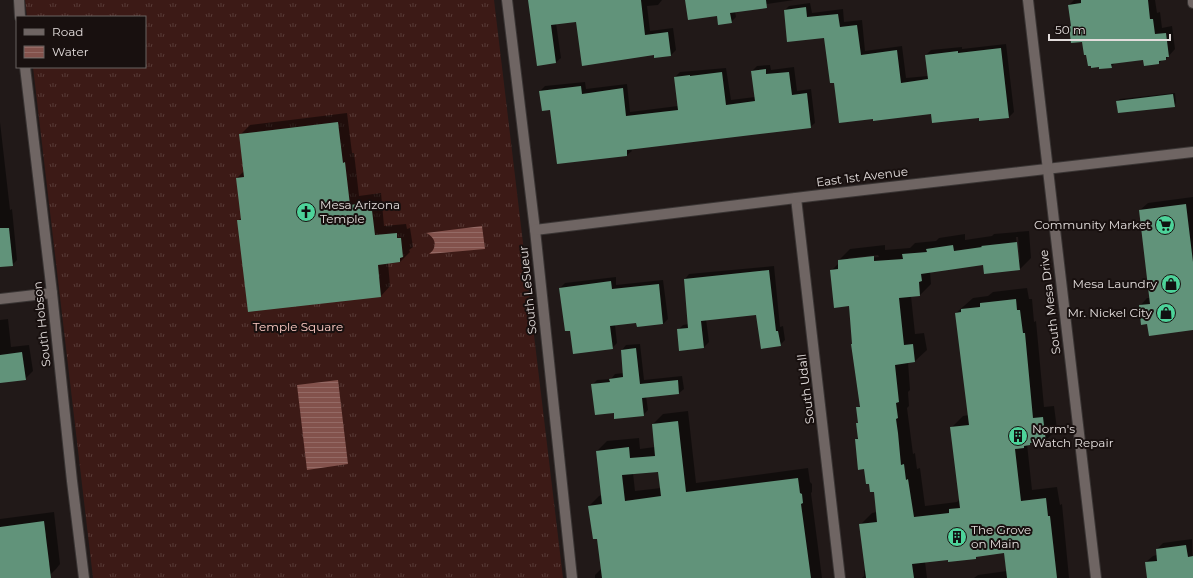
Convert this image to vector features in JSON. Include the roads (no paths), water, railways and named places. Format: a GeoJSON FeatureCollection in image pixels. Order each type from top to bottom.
{"type":"FeatureCollection","features":[{"type":"Feature","properties":{"kind":"street"},"geometry":{"type":"LineString","coordinates":[[19,0],[20,16]]}},
{"type":"Feature","properties":{"kind":"street","name":"South LeSueur"},"geometry":{"type":"LineString","coordinates":[[507,0],[535,230],[572,578]]}},
{"type":"Feature","properties":{"kind":"street","name":"South Mesa Drive"},"geometry":{"type":"LineString","coordinates":[[1028,0],[1096,578]]}},
{"type":"Feature","properties":{"kind":"street","name":"South Hobson"},"geometry":{"type":"LineString","coordinates":[[25,68],[84,578]]}},
{"type":"Feature","properties":{"kind":"street","name":"East 1st Avenue"},"geometry":{"type":"LineString","coordinates":[[535,230],[1047,168],[1193,152]]}},
{"type":"Feature","properties":{"kind":"street","name":"South Udall"},"geometry":{"type":"LineString","coordinates":[[796,198],[840,578]]}},
{"type":"Feature","properties":{"kind":"street"},"geometry":{"type":"LineString","coordinates":[[0,299],[52,292]]}},
{"type":"Feature","properties":{"kind":"water"},"geometry":{"type":"Polygon","coordinates":[[[482,226],[485,249],[429,254],[434,249],[435,243],[432,237],[426,233],[482,226]]]}},
{"type":"Feature","properties":{"kind":"water"},"geometry":{"type":"Polygon","coordinates":[[[338,380],[348,464],[307,470],[297,385],[338,380]]]}},
{"type":"Feature","properties":{"kind":"place","name":"Mesa Arizona Temple"},"geometry":{"type":"Point","coordinates":[306,212]}},
{"type":"Feature","properties":{"kind":"place","name":"Community Market"},"geometry":{"type":"Point","coordinates":[1165,225]}},
{"type":"Feature","properties":{"kind":"place","name":"Mesa Laundry"},"geometry":{"type":"Point","coordinates":[1171,284]}},
{"type":"Feature","properties":{"kind":"place","name":"Mr. Nickel City"},"geometry":{"type":"Point","coordinates":[1166,313]}},
{"type":"Feature","properties":{"kind":"place","name":"Norm's Watch Repair"},"geometry":{"type":"Point","coordinates":[1018,436]}},
{"type":"Feature","properties":{"kind":"place","name":"The Grove on Main"},"geometry":{"type":"Point","coordinates":[957,537]}},
{"type":"Feature","properties":{"kind":"park label","name":"Temple Square"},"geometry":{"type":"Point","coordinates":[298,327]}}]}
